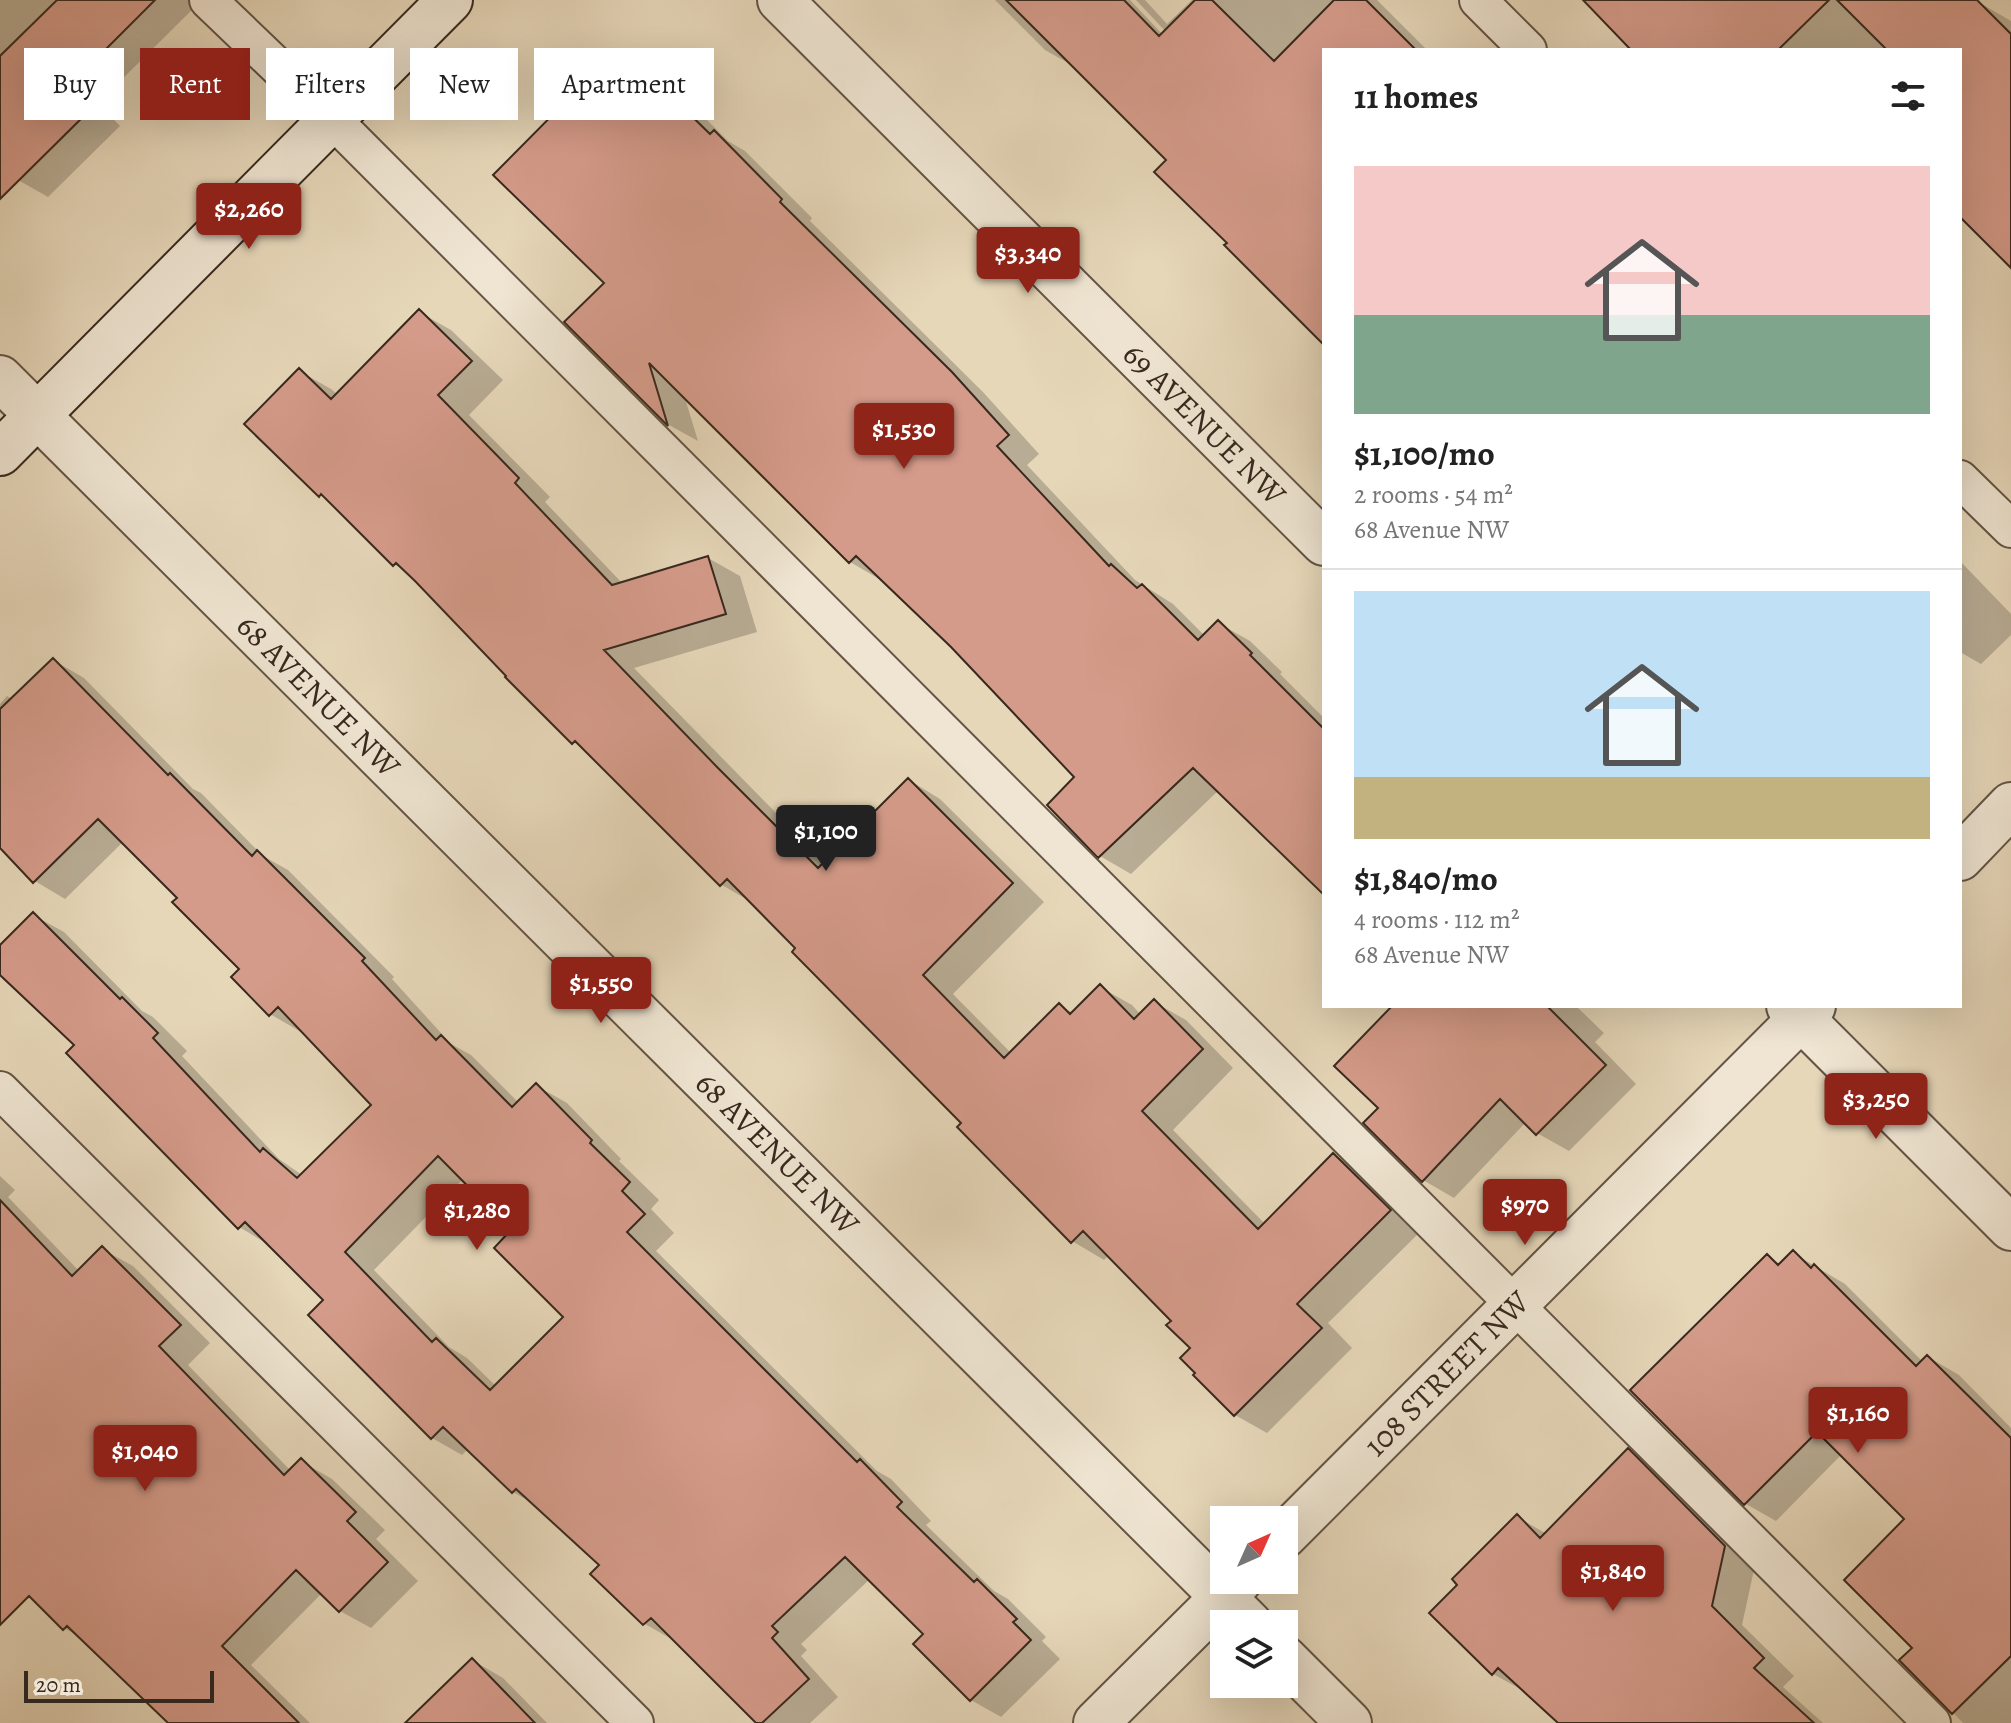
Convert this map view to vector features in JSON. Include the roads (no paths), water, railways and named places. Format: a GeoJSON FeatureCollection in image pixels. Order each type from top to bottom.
{"type":"FeatureCollection","features":[{"type":"Feature","properties":{"kind":"street"},"geometry":{"type":"LineString","coordinates":[[394,56],[450,0]]}},
{"type":"Feature","properties":{"kind":"street","name":"69 AVENUE NW"},"geometry":{"type":"LineString","coordinates":[[780,0],[1322,541]]}},
{"type":"Feature","properties":{"kind":"street"},"geometry":{"type":"LineString","coordinates":[[0,453],[331,120]]}},
{"type":"Feature","properties":{"kind":"street","name":"68 AVENUE NW"},"geometry":{"type":"LineString","coordinates":[[0,378],[1238,1600]]}},
{"type":"Feature","properties":{"kind":"street"},"geometry":{"type":"LineString","coordinates":[[1962,856],[2011,805]]}},
{"type":"Feature","properties":{"kind":"street"},"geometry":{"type":"LineString","coordinates":[[1801,1010],[2011,1228]]}},
{"type":"Feature","properties":{"kind":"street","name":"108 STREET NW"},"geometry":{"type":"LineString","coordinates":[[1298,1522],[1515,1306],[1801,1010]]}},
{"type":"Feature","properties":{"kind":"street"},"geometry":{"type":"LineString","coordinates":[[1096,1723],[1238,1600]]}},
{"type":"Feature","properties":{"kind":"street"},"geometry":{"type":"LineString","coordinates":[[1298,1672],[1349,1723]]}},
{"type":"Feature","properties":{"kind":"lane"},"geometry":{"type":"LineString","coordinates":[[208,0],[266,56]]}},
{"type":"Feature","properties":{"kind":"lane"},"geometry":{"type":"LineString","coordinates":[[1478,0],[1526,48]]}},
{"type":"Feature","properties":{"kind":"lane"},"geometry":{"type":"LineString","coordinates":[[333,120],[1932,1723]]}},
{"type":"Feature","properties":{"kind":"lane"},"geometry":{"type":"LineString","coordinates":[[1962,481],[2011,529]]}},
{"type":"Feature","properties":{"kind":"lane"},"geometry":{"type":"LineString","coordinates":[[0,1090],[635,1723]]}}]}
